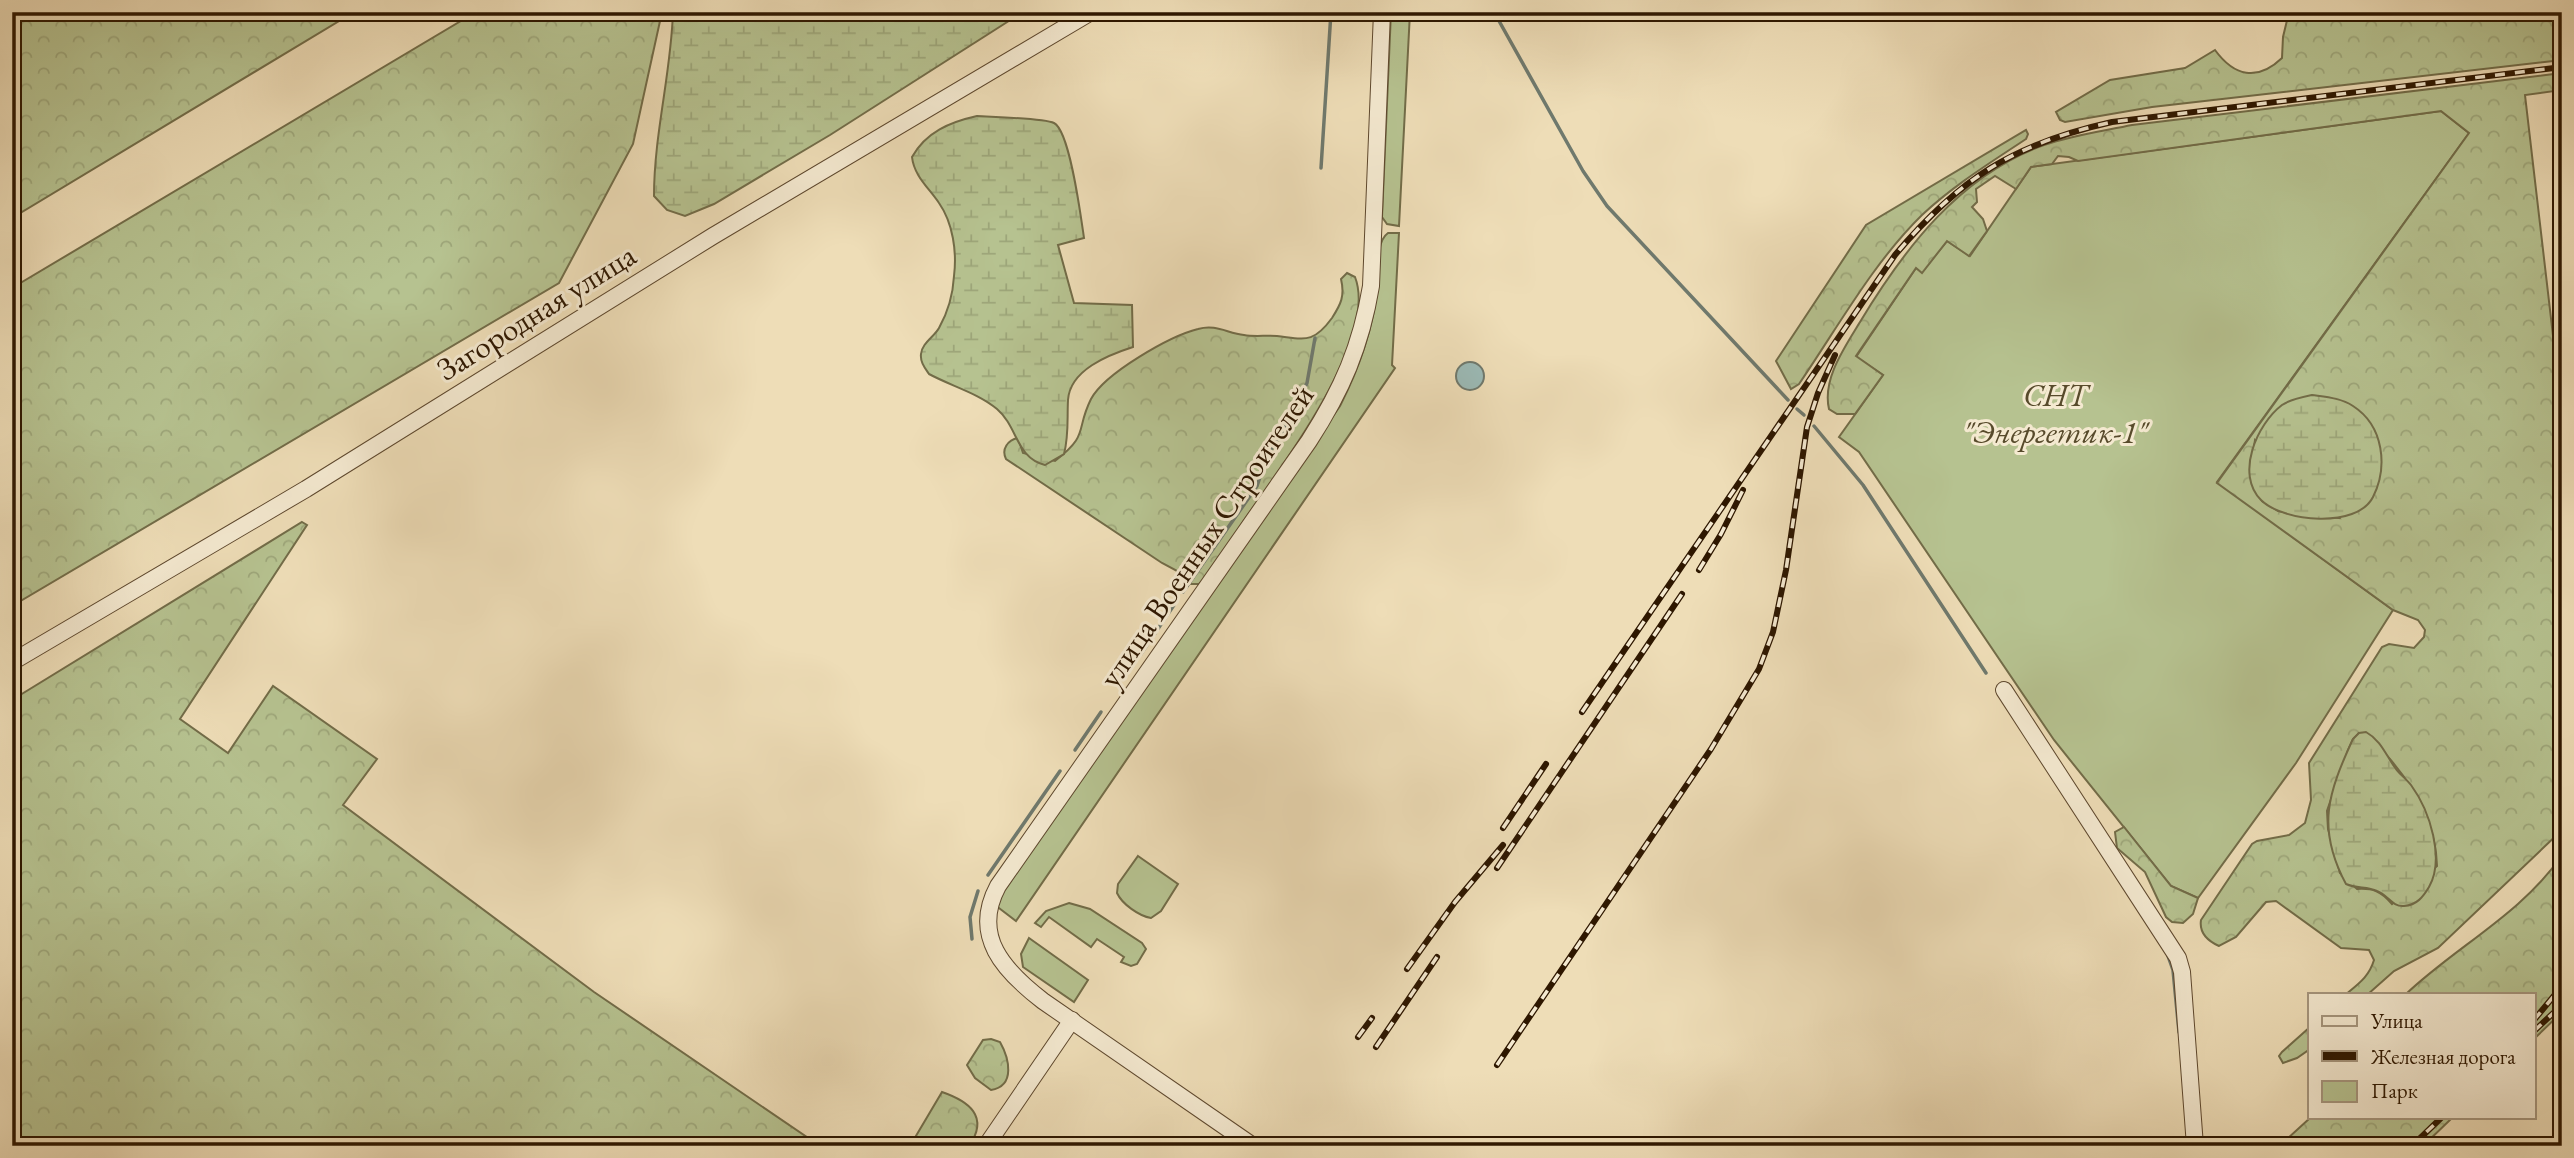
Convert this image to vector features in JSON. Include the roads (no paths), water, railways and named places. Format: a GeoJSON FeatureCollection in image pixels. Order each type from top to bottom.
{"type":"FeatureCollection","features":[{"type":"Feature","properties":{"kind":"street","name":"Загородная улица"},"geometry":{"type":"LineString","coordinates":[[12,662],[306,489],[695,247],[1091,12]]}},
{"type":"Feature","properties":{"kind":"street","name":"улица Военных Строителей"},"geometry":{"type":"LineString","coordinates":[[1253,1146],[1030,990],[1007,968],[990,937],[989,906],[1006,875],[1309,441],[1337,396],[1349,370],[1366,316],[1371,286],[1382,12]]}},
{"type":"Feature","properties":{"kind":"street"},"geometry":{"type":"LineString","coordinates":[[2004,690],[2178,958],[2182,972],[2195,1146]]}},
{"type":"Feature","properties":{"kind":"street"},"geometry":{"type":"LineString","coordinates":[[986,1146],[1072,1020]]}},
{"type":"Feature","properties":{"kind":"water"},"geometry":{"type":"Polygon","coordinates":[[[1470,362],[1480,366],[1484,376],[1480,386],[1470,390],[1460,386],[1456,376],[1460,366],[1470,362]]]}},
{"type":"Feature","properties":{"kind":"waterway"},"geometry":{"type":"LineString","coordinates":[[1321,168],[1331,12]]}},
{"type":"Feature","properties":{"kind":"waterway"},"geometry":{"type":"LineString","coordinates":[[1494,12],[1583,171],[1607,206],[1788,400]]}},
{"type":"Feature","properties":{"kind":"waterway"},"geometry":{"type":"LineString","coordinates":[[1183,592],[1257,486],[1268,454],[1287,424],[1307,383],[1315,338]]}},
{"type":"Feature","properties":{"kind":"waterway"},"geometry":{"type":"LineString","coordinates":[[1797,409],[1804,415]]}},
{"type":"Feature","properties":{"kind":"waterway"},"geometry":{"type":"LineString","coordinates":[[1814,426],[1863,485],[1986,673]]}},
{"type":"Feature","properties":{"kind":"waterway"},"geometry":{"type":"LineString","coordinates":[[1141,654],[1174,605]]}},
{"type":"Feature","properties":{"kind":"waterway"},"geometry":{"type":"LineString","coordinates":[[1075,750],[1101,712]]}},
{"type":"Feature","properties":{"kind":"waterway"},"geometry":{"type":"LineString","coordinates":[[988,875],[1060,771]]}},
{"type":"Feature","properties":{"kind":"waterway"},"geometry":{"type":"LineString","coordinates":[[972,939],[970,917],[978,891]]}},
{"type":"Feature","properties":{"kind":"waterway"},"geometry":{"type":"LineString","coordinates":[[2168,956],[2173,970],[2179,1032]]}},
{"type":"Feature","properties":{"kind":"railway"},"geometry":{"type":"LineString","coordinates":[[1582,712],[1895,255],[1942,205],[1991,168],[2045,141],[2112,122],[2562,67]]}},
{"type":"Feature","properties":{"kind":"railway"},"geometry":{"type":"LineString","coordinates":[[1497,1065],[1711,749],[1759,669],[1773,632],[1786,570],[1807,427],[1835,355]]}},
{"type":"Feature","properties":{"kind":"railway"},"geometry":{"type":"LineString","coordinates":[[1699,570],[1743,490]]}},
{"type":"Feature","properties":{"kind":"railway"},"geometry":{"type":"LineString","coordinates":[[1497,868],[1682,594]]}},
{"type":"Feature","properties":{"kind":"railway"},"geometry":{"type":"LineString","coordinates":[[1503,828],[1546,764]]}},
{"type":"Feature","properties":{"kind":"railway"},"geometry":{"type":"LineString","coordinates":[[1407,969],[1455,902],[1503,845]]}},
{"type":"Feature","properties":{"kind":"railway"},"geometry":{"type":"LineString","coordinates":[[1376,1047],[1437,957]]}},
{"type":"Feature","properties":{"kind":"railway"},"geometry":{"type":"LineString","coordinates":[[2536,1018],[2562,986]]}},
{"type":"Feature","properties":{"kind":"railway"},"geometry":{"type":"LineString","coordinates":[[2536,1029],[2562,1005]]}},
{"type":"Feature","properties":{"kind":"railway"},"geometry":{"type":"LineString","coordinates":[[1358,1037],[1372,1018]]}},
{"type":"Feature","properties":{"kind":"railway"},"geometry":{"type":"LineString","coordinates":[[2412,1146],[2439,1120]]}},
{"type":"Feature","properties":{"kind":"park label","name":"СНТ \"Энергетик-1\""},"geometry":{"type":"Point","coordinates":[2055,414]}}]}
